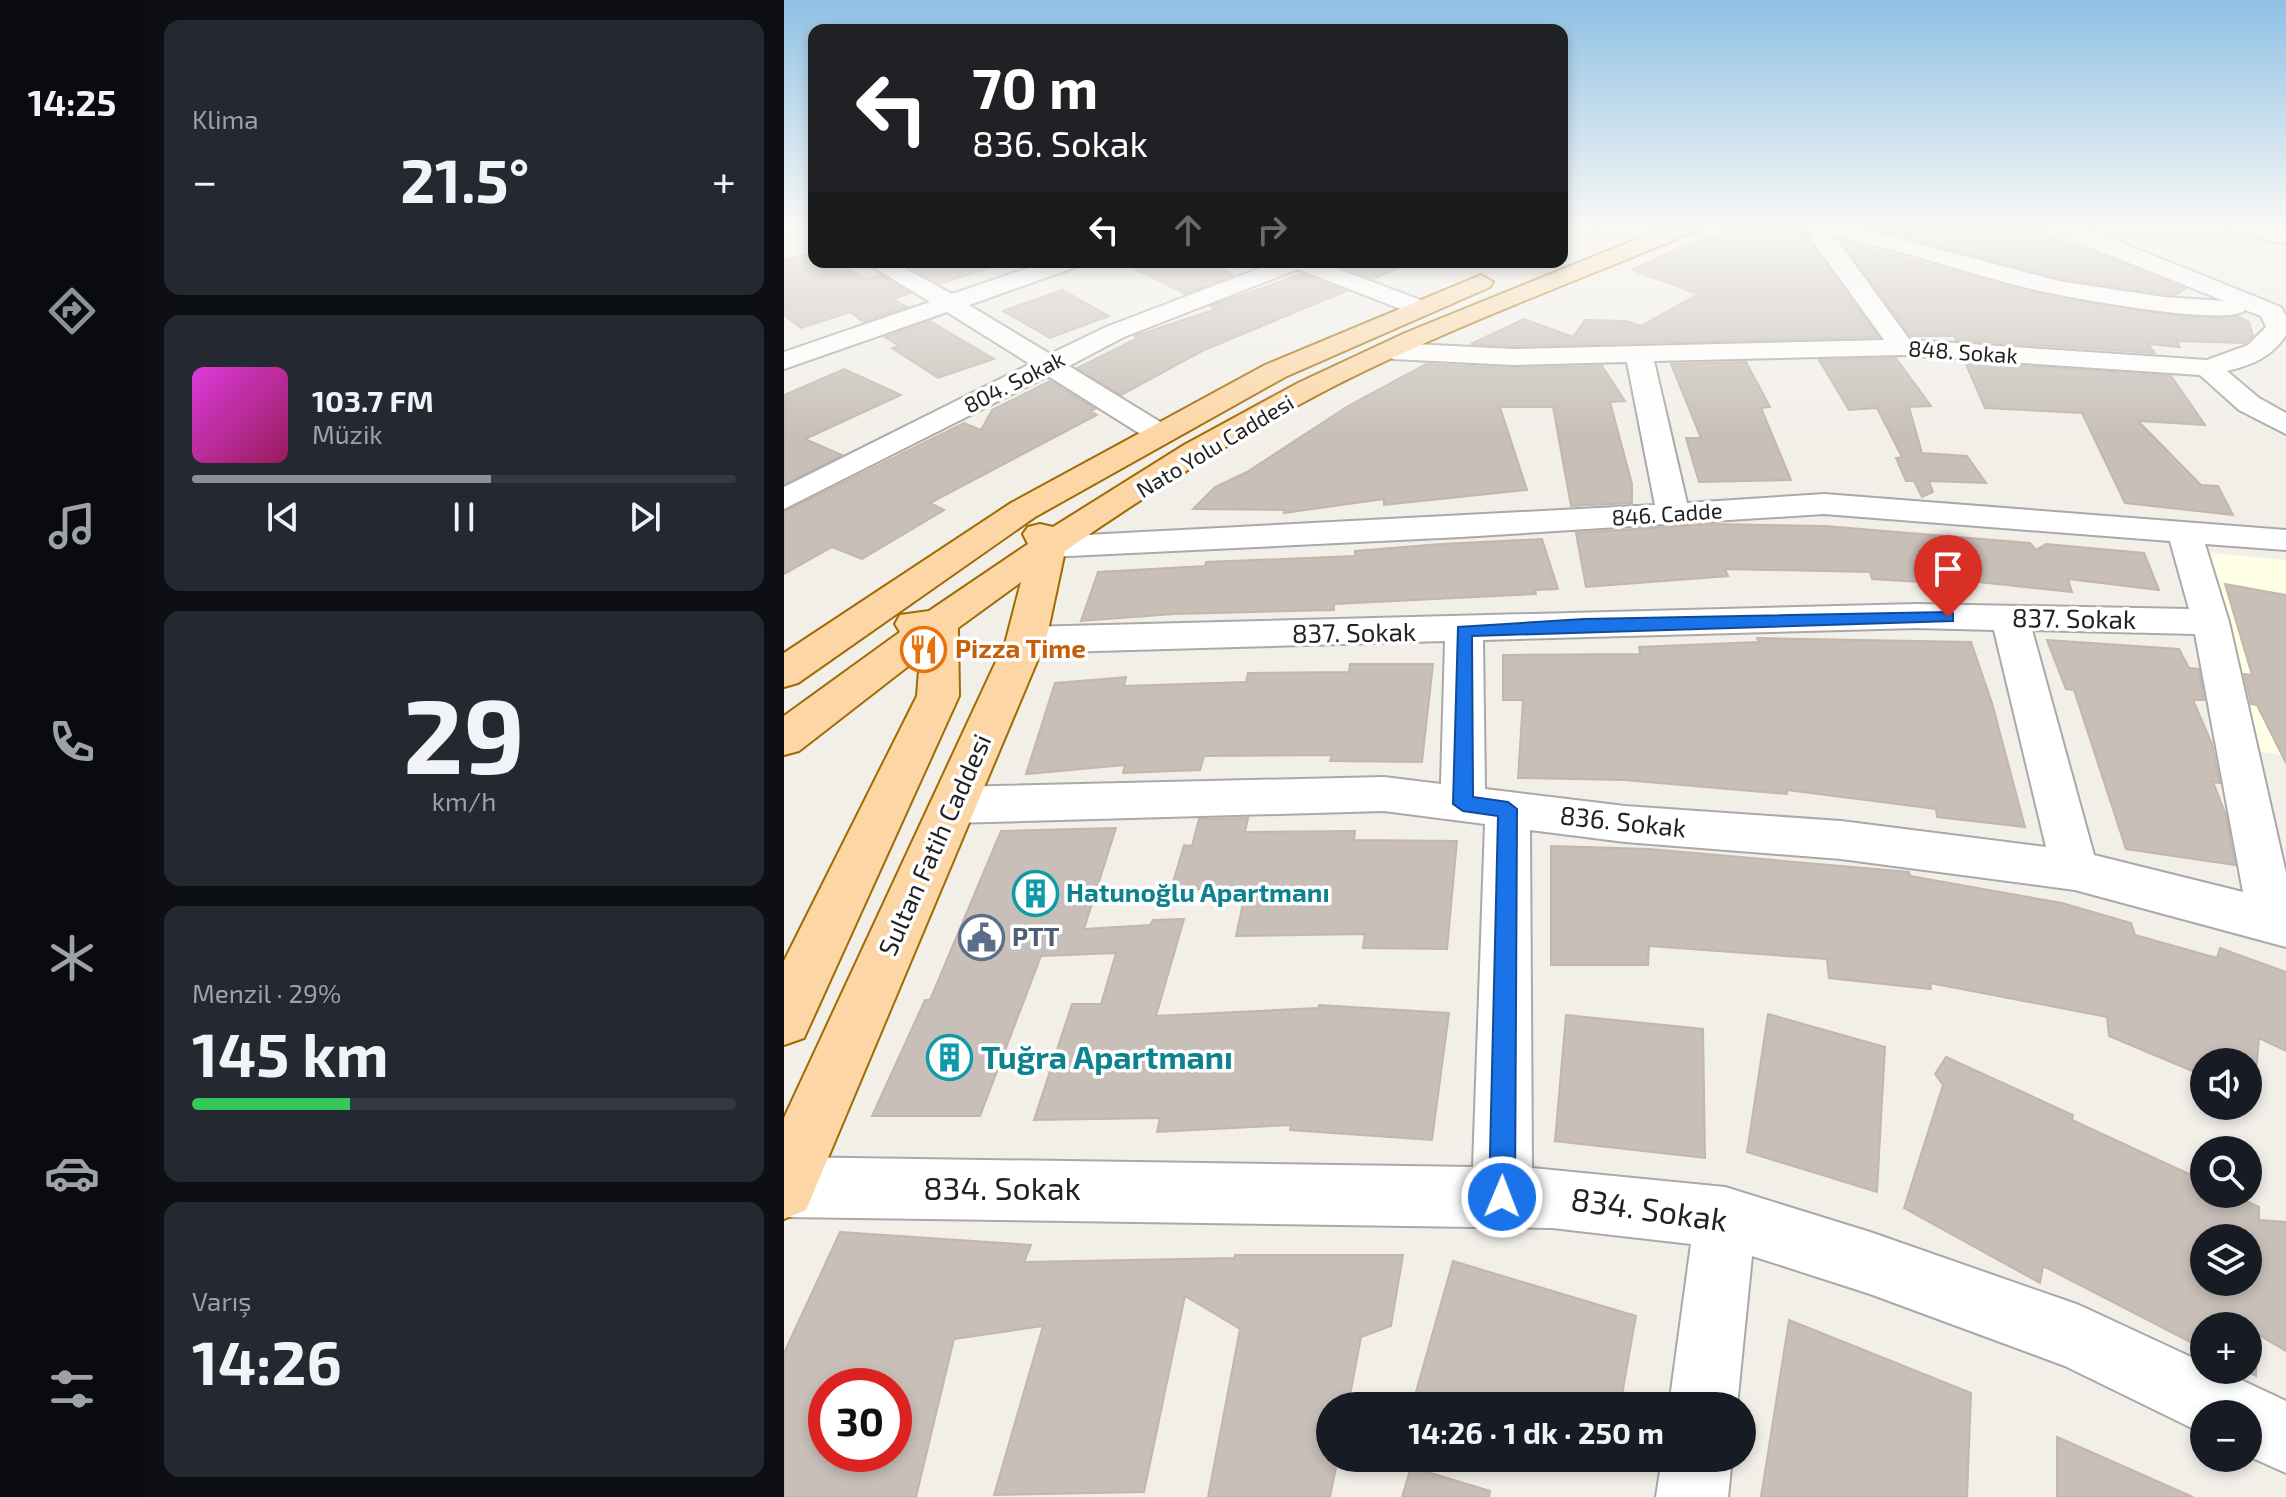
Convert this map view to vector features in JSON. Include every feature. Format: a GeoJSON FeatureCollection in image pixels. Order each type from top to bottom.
{"type":"FeatureCollection","features":[{"type":"Feature","properties":{"kind":"main road","name":"Nato Yolu Caddesi"},"geometry":{"type":"LineString","coordinates":[[784,673],[1004,522],[1275,371],[1445,296]]}},
{"type":"Feature","properties":{"kind":"main road","name":"Nato Yolu Caddesi"},"geometry":{"type":"LineString","coordinates":[[784,739],[938,624],[1048,547],[1258,415],[1393,351],[1523,296]]}},
{"type":"Feature","properties":{"kind":"main road"},"geometry":{"type":"LineString","coordinates":[[1004,522],[1027,522],[1048,547]]}},
{"type":"Feature","properties":{"kind":"main road","name":"Sultan Fatih Caddesi"},"geometry":{"type":"LineString","coordinates":[[784,1188],[1026,640],[1048,547]]}},
{"type":"Feature","properties":{"kind":"main road"},"geometry":{"type":"LineString","coordinates":[[784,1019],[938,696],[941,646],[938,624],[914,624],[899,612],[897,593]]}},
{"type":"Feature","properties":{"kind":"street"},"geometry":{"type":"LineString","coordinates":[[937,296],[1160,434]]}},
{"type":"Feature","properties":{"kind":"street"},"geometry":{"type":"LineString","coordinates":[[784,361],[966,296]]}},
{"type":"Feature","properties":{"kind":"street","name":"804. Sokak"},"geometry":{"type":"LineString","coordinates":[[784,499],[1115,332],[1209,296]]}},
{"type":"Feature","properties":{"kind":"street"},"geometry":{"type":"LineString","coordinates":[[1388,296],[1417,307]]}},
{"type":"Feature","properties":{"kind":"street"},"geometry":{"type":"LineString","coordinates":[[1865,296],[1902,347]]}},
{"type":"Feature","properties":{"kind":"street"},"geometry":{"type":"LineString","coordinates":[[2110,296],[2164,304],[2279,312]]}},
{"type":"Feature","properties":{"kind":"street"},"geometry":{"type":"LineString","coordinates":[[2237,296],[2279,312]]}},
{"type":"Feature","properties":{"kind":"street","name":"848. Sokak"},"geometry":{"type":"LineString","coordinates":[[1393,351],[1514,357],[1902,347],[2207,368],[2233,361],[2269,345],[2278,327],[2279,312]]}},
{"type":"Feature","properties":{"kind":"street"},"geometry":{"type":"LineString","coordinates":[[1639,355],[1673,513]]}},
{"type":"Feature","properties":{"kind":"street"},"geometry":{"type":"LineString","coordinates":[[2207,368],[2249,404],[2286,425]]}},
{"type":"Feature","properties":{"kind":"street","name":"846. Cadde"},"geometry":{"type":"LineString","coordinates":[[1048,547],[1824,504],[2286,540]]}},
{"type":"Feature","properties":{"kind":"street"},"geometry":{"type":"LineString","coordinates":[[2184,531],[2211,622],[2279,922]]}},
{"type":"Feature","properties":{"kind":"street","name":"837. Sokak"},"geometry":{"type":"LineString","coordinates":[[1026,640],[1464,631],[1901,617],[2211,622]]}},
{"type":"Feature","properties":{"kind":"street"},"geometry":{"type":"LineString","coordinates":[[2010,618],[2075,870]]}},
{"type":"Feature","properties":{"kind":"street"},"geometry":{"type":"LineString","coordinates":[[1464,631],[1485,806],[1502,1197]]}},
{"type":"Feature","properties":{"kind":"street","name":"836. Sokak"},"geometry":{"type":"LineString","coordinates":[[952,805],[1384,794],[1625,824],[1841,840],[2075,870],[2279,922]]}},
{"type":"Feature","properties":{"kind":"street","name":"834. Sokak"},"geometry":{"type":"LineString","coordinates":[[784,1188],[1552,1198],[1725,1217],[1870,1263],[2079,1338],[2208,1400]]}},
{"type":"Feature","properties":{"kind":"street"},"geometry":{"type":"LineString","coordinates":[[1705,1392],[1725,1217]]}},
{"type":"Feature","properties":{"kind":"street"},"geometry":{"type":"LineString","coordinates":[[2262,1426],[2286,1438]]}},
{"type":"Feature","properties":{"kind":"street"},"geometry":{"type":"LineString","coordinates":[[1692,1497],[1695,1472]]}},
{"type":"Feature","properties":{"kind":"shaded area"},"geometry":{"type":"Polygon","coordinates":[[[2200,552],[2286,560],[2286,756],[2252,750],[2200,552]]]}},
{"type":"Feature","properties":{"kind":"building"},"geometry":{"type":"Polygon","coordinates":[[[784,296],[902,296],[893,299],[907,307],[863,322],[850,312],[801,328],[784,315],[784,296]]]}},
{"type":"Feature","properties":{"kind":"building"},"geometry":{"type":"Polygon","coordinates":[[[1046,296],[1073,296],[1109,316],[1050,338],[1003,311],[1046,296]]]}},
{"type":"Feature","properties":{"kind":"building"},"geometry":{"type":"Polygon","coordinates":[[[1239,296],[1334,296],[1202,351],[1121,395],[1077,368],[1136,339],[1135,336],[1216,309],[1210,306],[1239,296]]]}},
{"type":"Feature","properties":{"kind":"building"},"geometry":{"type":"Polygon","coordinates":[[[1695,296],[1849,296],[1878,337],[1514,346],[1471,344],[1524,319],[1573,337],[1585,320],[1625,321],[1641,326],[1695,296]]]}},
{"type":"Feature","properties":{"kind":"building"},"geometry":{"type":"Polygon","coordinates":[[[1881,296],[2050,296],[2187,317],[2237,316],[2249,322],[2253,336],[2244,343],[2177,341],[2180,347],[2148,344],[2155,353],[1956,340],[1954,336],[1911,336],[1881,296]]]}},
{"type":"Feature","properties":{"kind":"building"},"geometry":{"type":"Polygon","coordinates":[[[930,321],[994,359],[938,378],[892,348],[899,346],[885,337],[930,321]]]}},
{"type":"Feature","properties":{"kind":"building"},"geometry":{"type":"Polygon","coordinates":[[[1896,358],[1931,406],[1909,407],[1922,453],[1967,456],[1986,483],[1929,481],[1933,492],[1922,497],[1914,481],[1906,481],[1896,458],[1902,457],[1877,408],[1849,410],[1819,360],[1896,358]]]}},
{"type":"Feature","properties":{"kind":"building"},"geometry":{"type":"Polygon","coordinates":[[[1746,362],[1770,407],[1761,408],[1791,480],[1699,482],[1686,438],[1701,438],[1671,364],[1746,362]]]}},
{"type":"Feature","properties":{"kind":"building"},"geometry":{"type":"Polygon","coordinates":[[[1965,362],[2171,376],[2205,425],[2138,421],[2201,485],[2218,486],[2233,515],[2125,503],[2082,413],[1985,408],[1965,362]]]}},
{"type":"Feature","properties":{"kind":"building"},"geometry":{"type":"Polygon","coordinates":[[[1426,364],[1514,368],[1602,366],[1625,401],[1610,402],[1632,484],[1632,503],[1571,506],[1553,407],[1500,407],[1527,490],[1384,505],[1384,499],[1284,513],[1285,510],[1193,509],[1215,487],[1247,472],[1348,406],[1426,364]]]}},
{"type":"Feature","properties":{"kind":"building"},"geometry":{"type":"Polygon","coordinates":[[[844,369],[901,395],[805,439],[842,455],[784,484],[784,395],[844,369]]]}},
{"type":"Feature","properties":{"kind":"building"},"geometry":{"type":"Polygon","coordinates":[[[1050,381],[1095,409],[1091,411],[1097,415],[930,503],[944,510],[862,559],[832,547],[784,574],[784,512],[964,423],[981,430],[992,410],[1050,381]]]}},
{"type":"Feature","properties":{"kind":"building"},"geometry":{"type":"Polygon","coordinates":[[[1713,524],[1825,526],[2030,543],[2036,550],[2046,544],[2144,553],[2159,590],[2068,579],[2072,592],[1950,579],[1951,584],[1872,579],[1870,572],[1725,569],[1728,576],[1586,587],[1576,533],[1713,524]]]}},
{"type":"Feature","properties":{"kind":"building"},"geometry":{"type":"Polygon","coordinates":[[[1542,539],[1558,589],[1535,590],[1536,594],[1334,604],[1334,610],[1174,614],[1081,621],[1098,572],[1205,566],[1206,562],[1355,556],[1355,551],[1542,539]]]}},
{"type":"Feature","properties":{"kind":"building"},"geometry":{"type":"Polygon","coordinates":[[[2225,584],[2286,595],[2286,763],[2257,705],[2251,704],[2244,674],[2252,675],[2225,584]]]}},
{"type":"Feature","properties":{"kind":"building"},"geometry":{"type":"Polygon","coordinates":[[[1757,638],[1971,642],[1992,703],[2025,827],[1937,817],[1936,809],[1787,790],[1787,794],[1624,780],[1518,778],[1523,700],[1503,700],[1503,655],[1640,654],[1639,647],[1759,642],[1757,638]]]}},
{"type":"Feature","properties":{"kind":"building"},"geometry":{"type":"Polygon","coordinates":[[[2047,640],[2179,649],[2189,668],[2199,669],[2204,700],[2193,700],[2212,744],[2220,783],[2213,782],[2226,815],[2235,865],[2126,849],[2074,690],[2066,689],[2047,640]]]}},
{"type":"Feature","properties":{"kind":"building"},"geometry":{"type":"Polygon","coordinates":[[[1350,664],[1433,664],[1422,762],[1330,761],[1332,755],[1204,756],[1200,770],[1123,773],[1125,765],[1026,774],[1055,683],[1126,677],[1124,686],[1246,682],[1248,673],[1349,672],[1350,664]]]}},
{"type":"Feature","properties":{"kind":"building"},"geometry":{"type":"Polygon","coordinates":[[[1248,818],[1245,832],[1355,831],[1354,840],[1457,841],[1447,949],[1363,948],[1365,934],[1236,936],[1246,889],[1171,889],[1184,845],[1192,846],[1199,819],[1248,818]]]}},
{"type":"Feature","properties":{"kind":"building"},"geometry":{"type":"Polygon","coordinates":[[[1116,828],[1084,929],[1150,925],[1153,920],[1184,919],[1156,1016],[1318,1008],[1319,1005],[1449,1013],[1432,1140],[1290,1130],[1291,1125],[1157,1132],[1160,1118],[1034,1120],[1072,1004],[1101,1004],[1116,953],[1041,956],[980,1116],[872,1116],[925,1000],[930,1000],[1001,831],[1116,828]]]}},
{"type":"Feature","properties":{"kind":"building"},"geometry":{"type":"Polygon","coordinates":[[[1551,846],[1649,849],[1909,872],[1910,876],[2062,903],[2131,923],[2135,935],[2217,958],[2220,948],[2286,972],[2286,1051],[2259,1038],[2258,1048],[2190,1048],[2190,1070],[2109,1036],[2107,1017],[1930,983],[1931,989],[1829,978],[1827,959],[1649,946],[1648,965],[1551,965],[1551,846]]]}},
{"type":"Feature","properties":{"kind":"building"},"geometry":{"type":"Polygon","coordinates":[[[1768,1014],[1885,1047],[1877,1192],[1747,1152],[1768,1014]]]}},
{"type":"Feature","properties":{"kind":"building"},"geometry":{"type":"Polygon","coordinates":[[[1566,1015],[1703,1029],[1705,1158],[1555,1141],[1566,1015]]]}},
{"type":"Feature","properties":{"kind":"building"},"geometry":{"type":"Polygon","coordinates":[[[1946,1057],[2073,1115],[2072,1120],[2190,1175],[2190,1208],[2259,1208],[2259,1220],[2286,1222],[2286,1351],[2262,1337],[2262,1312],[2190,1312],[2190,1342],[2043,1266],[2040,1283],[1904,1208],[1943,1085],[1935,1074],[1946,1057]]]}},
{"type":"Feature","properties":{"kind":"building"},"geometry":{"type":"Polygon","coordinates":[[[840,1232],[1031,1245],[1024,1262],[1234,1258],[1235,1255],[1403,1255],[1391,1326],[1361,1337],[1351,1392],[1316,1392],[1316,1472],[1335,1472],[1330,1497],[1208,1497],[1240,1329],[1185,1296],[1144,1492],[994,1495],[1043,1326],[954,1339],[916,1497],[784,1497],[784,1353],[840,1232]]]}},
{"type":"Feature","properties":{"kind":"building"},"geometry":{"type":"Polygon","coordinates":[[[1453,1261],[1636,1316],[1622,1392],[1416,1392],[1453,1261]]]}},
{"type":"Feature","properties":{"kind":"building"},"geometry":{"type":"Polygon","coordinates":[[[1789,1320],[1971,1393],[1967,1497],[1761,1497],[1789,1320]]]}},
{"type":"Feature","properties":{"kind":"building"},"geometry":{"type":"Polygon","coordinates":[[[2057,1437],[2193,1497],[2057,1497],[2057,1437]]]}},
{"type":"Feature","properties":{"kind":"building"},"geometry":{"type":"Polygon","coordinates":[[[1410,1472],[1427,1472],[1490,1491],[1489,1497],[1402,1497],[1410,1472]]]}},
{"type":"Feature","properties":{"kind":"place","name":"Pizza Time"},"geometry":{"type":"Point","coordinates":[924,649]}},
{"type":"Feature","properties":{"kind":"place","name":"Hatunoğlu Apartmanı"},"geometry":{"type":"Point","coordinates":[1035,893]}},
{"type":"Feature","properties":{"kind":"place","name":"PTT"},"geometry":{"type":"Point","coordinates":[981,937]}},
{"type":"Feature","properties":{"kind":"place","name":"Tuğra Apartmanı"},"geometry":{"type":"Point","coordinates":[950,1058]}},
{"type":"Feature","properties":{"kind":"route"},"geometry":{"type":"LineString","coordinates":[[1502,1197],[1508,809],[1463,804],[1464,631],[1584,624],[1948,617]]}}]}
